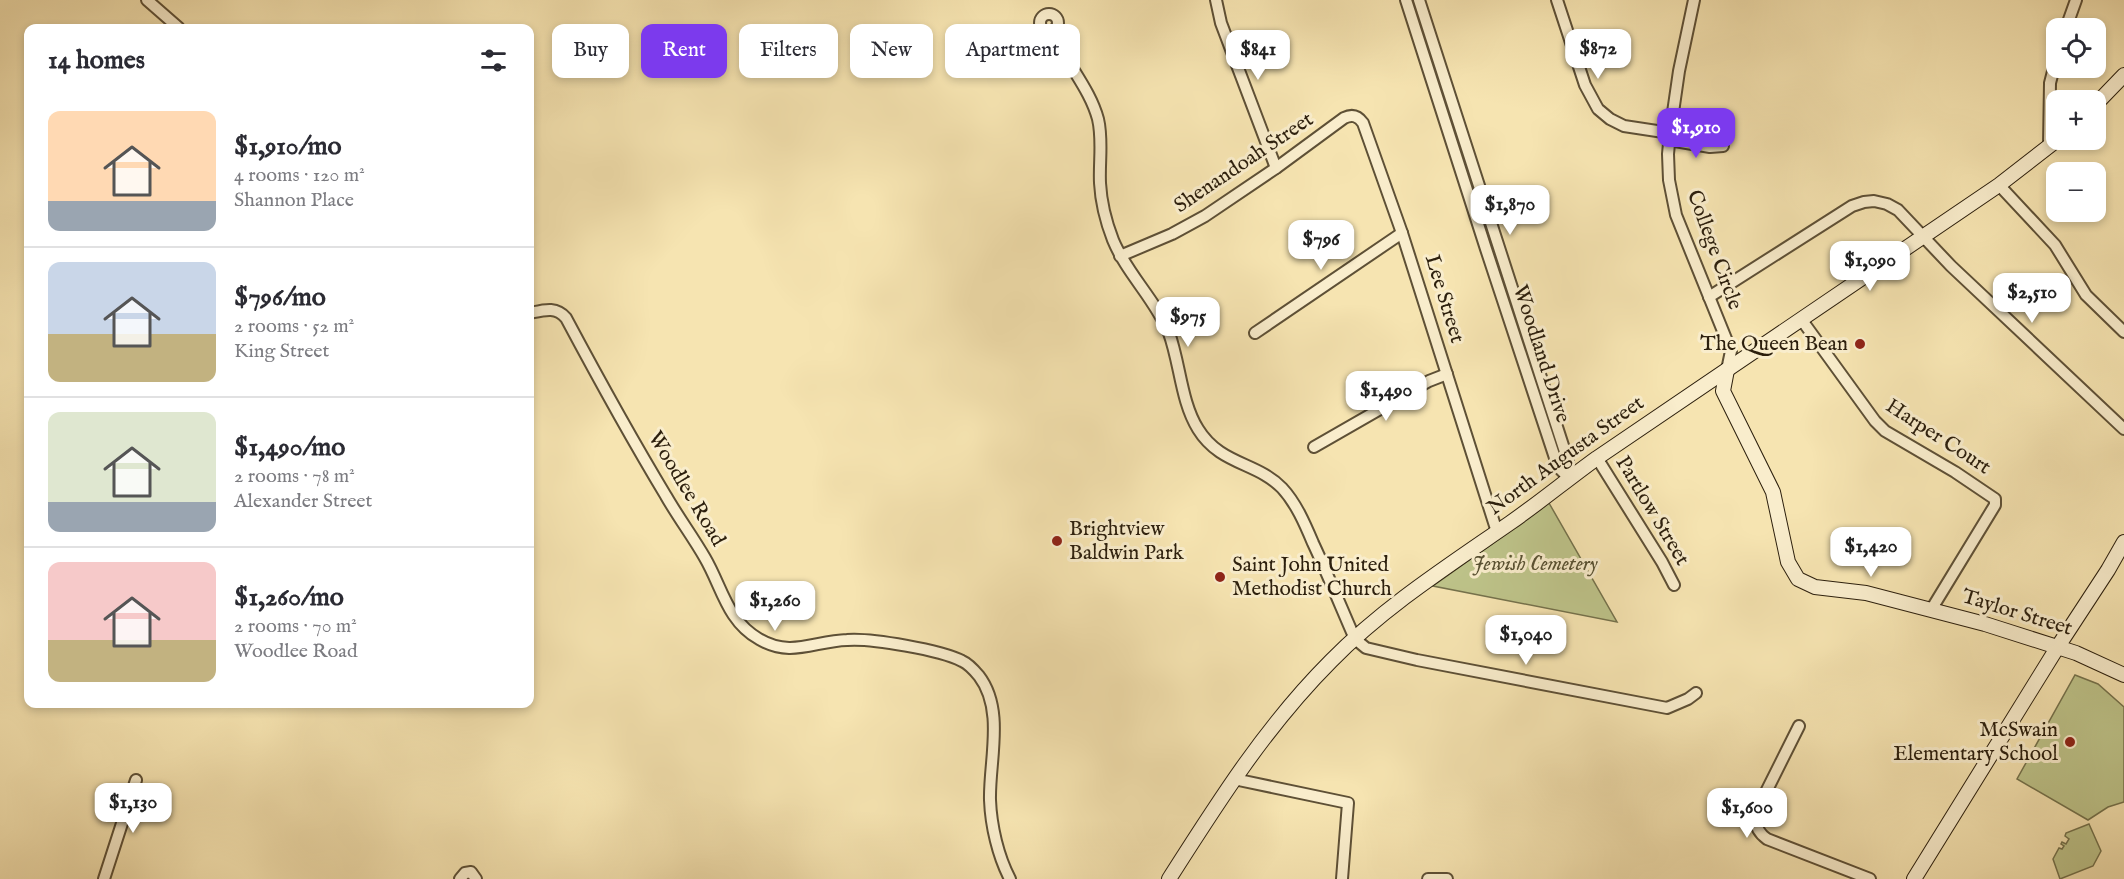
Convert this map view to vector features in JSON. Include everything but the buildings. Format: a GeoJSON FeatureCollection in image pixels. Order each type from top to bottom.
{"type":"FeatureCollection","features":[{"type":"Feature","properties":{"kind":"main road"},"geometry":{"type":"LineString","coordinates":[[2106,94],[2124,75]]}},
{"type":"Feature","properties":{"kind":"main road","name":"North Augusta Street"},"geometry":{"type":"LineString","coordinates":[[1168,879],[1273,724],[1331,661],[1407,595],[1597,458],[1923,238],[1999,185],[2046,148]]}},
{"type":"Feature","properties":{"kind":"main road","name":"Taylor Street"},"geometry":{"type":"LineString","coordinates":[[1727,370],[1723,391],[1773,492],[1788,562],[1795,575],[1803,582],[1815,587],[1866,593],[1985,624],[2076,653],[2124,675]]}},
{"type":"Feature","properties":{"kind":"main road"},"geometry":{"type":"LineString","coordinates":[[1914,879],[2124,542]]}},
{"type":"Feature","properties":{"kind":"street"},"geometry":{"type":"LineString","coordinates":[[147,0],[174,24]]}},
{"type":"Feature","properties":{"kind":"street"},"geometry":{"type":"LineString","coordinates":[[1216,0],[1221,23],[1276,168]]}},
{"type":"Feature","properties":{"kind":"street","name":"Woodland Drive"},"geometry":{"type":"LineString","coordinates":[[1406,0],[1558,467],[1569,478]]}},
{"type":"Feature","properties":{"kind":"street","name":"Woodland Drive"},"geometry":{"type":"LineString","coordinates":[[1419,0],[1568,461],[1569,478]]}},
{"type":"Feature","properties":{"kind":"street"},"geometry":{"type":"LineString","coordinates":[[1557,0],[1585,85],[1598,109],[1610,119],[1624,126],[1710,147],[1723,146]]}},
{"type":"Feature","properties":{"kind":"street","name":"College Circle"},"geometry":{"type":"LineString","coordinates":[[1694,0],[1679,71],[1669,136],[1668,171],[1674,206],[1731,351],[1727,370]]}},
{"type":"Feature","properties":{"kind":"street"},"geometry":{"type":"LineString","coordinates":[[2068,18],[2072,1]]}},
{"type":"Feature","properties":{"kind":"street"},"geometry":{"type":"LineString","coordinates":[[1079,78],[1088,92],[1096,113],[1101,138],[1100,182],[1102,204],[1108,227],[1120,256],[1164,323],[1173,344],[1197,428],[1223,454],[1270,478],[1288,495],[1307,530],[1355,639],[1366,648],[1417,660],[1666,708],[1696,693]]}},
{"type":"Feature","properties":{"kind":"street","name":"Shenandoah Street"},"geometry":{"type":"LineString","coordinates":[[1120,256],[1189,226],[1276,168],[1344,118],[1356,117]]}},
{"type":"Feature","properties":{"kind":"street","name":"Lee Street"},"geometry":{"type":"LineString","coordinates":[[1356,117],[1363,123],[1402,233],[1497,532]]}},
{"type":"Feature","properties":{"kind":"street"},"geometry":{"type":"LineString","coordinates":[[1999,185],[2055,244],[2086,295],[2124,332]]}},
{"type":"Feature","properties":{"kind":"street"},"geometry":{"type":"LineString","coordinates":[[1709,297],[1852,206],[1864,201],[1878,201],[1893,207],[2048,359],[2124,429]]}},
{"type":"Feature","properties":{"kind":"street"},"geometry":{"type":"LineString","coordinates":[[1255,333],[1402,233]]}},
{"type":"Feature","properties":{"kind":"street","name":"Woodlee Road"},"geometry":{"type":"LineString","coordinates":[[534,312],[554,310],[561,312],[566,318],[633,441],[708,563],[733,616],[744,630],[768,644],[784,649],[845,639],[877,641],[949,656],[964,662],[978,674],[986,687],[991,704],[993,722],[990,793],[992,815],[1001,856],[1010,879]]}},
{"type":"Feature","properties":{"kind":"street","name":"Harper Court"},"geometry":{"type":"LineString","coordinates":[[1801,319],[1865,410],[1881,427],[1994,497],[1995,505],[1931,610]]}},
{"type":"Feature","properties":{"kind":"street"},"geometry":{"type":"LineString","coordinates":[[1314,447],[1429,381],[1447,374]]}},
{"type":"Feature","properties":{"kind":"street","name":"Partlow Street"},"geometry":{"type":"LineString","coordinates":[[1597,458],[1674,585]]}},
{"type":"Feature","properties":{"kind":"street"},"geometry":{"type":"LineString","coordinates":[[1799,726],[1758,808],[1755,819],[1758,830],[1765,838],[1777,844],[1870,879]]}},
{"type":"Feature","properties":{"kind":"street"},"geometry":{"type":"LineString","coordinates":[[1234,779],[1347,803],[1342,879]]}},
{"type":"Feature","properties":{"kind":"street"},"geometry":{"type":"LineString","coordinates":[[104,879],[136,780]]}},
{"type":"Feature","properties":{"kind":"street"},"geometry":{"type":"LineString","coordinates":[[460,879],[465,873],[471,872],[476,879]]}},
{"type":"Feature","properties":{"kind":"street"},"geometry":{"type":"LineString","coordinates":[[1428,879],[1447,879]]}},
{"type":"Feature","properties":{"kind":"green space","name":"Jewish Cemetery"},"geometry":{"type":"Polygon","coordinates":[[[1549,503],[1617,622],[1433,586],[1549,503]]]}},
{"type":"Feature","properties":{"kind":"green space"},"geometry":{"type":"Polygon","coordinates":[[[2075,675],[2098,684],[2124,707],[2124,802],[2108,807],[2088,820],[2017,779],[2075,675]]]}},
{"type":"Feature","properties":{"kind":"green space"},"geometry":{"type":"Polygon","coordinates":[[[2089,824],[2101,851],[2093,866],[2060,879],[2053,859],[2059,848],[2062,849],[2064,846],[2062,842],[2066,844],[2069,839],[2065,836],[2066,833],[2089,824]]]}},
{"type":"Feature","properties":{"kind":"place","name":"The Queen Bean"},"geometry":{"type":"Point","coordinates":[1860,344]}},
{"type":"Feature","properties":{"kind":"place","name":"Brightview Baldwin Park"},"geometry":{"type":"Point","coordinates":[1057,541]}},
{"type":"Feature","properties":{"kind":"place","name":"Saint John United Methodist Church"},"geometry":{"type":"Point","coordinates":[1220,577]}},
{"type":"Feature","properties":{"kind":"place","name":"McSwain Elementary School"},"geometry":{"type":"Point","coordinates":[2070,742]}}]}
